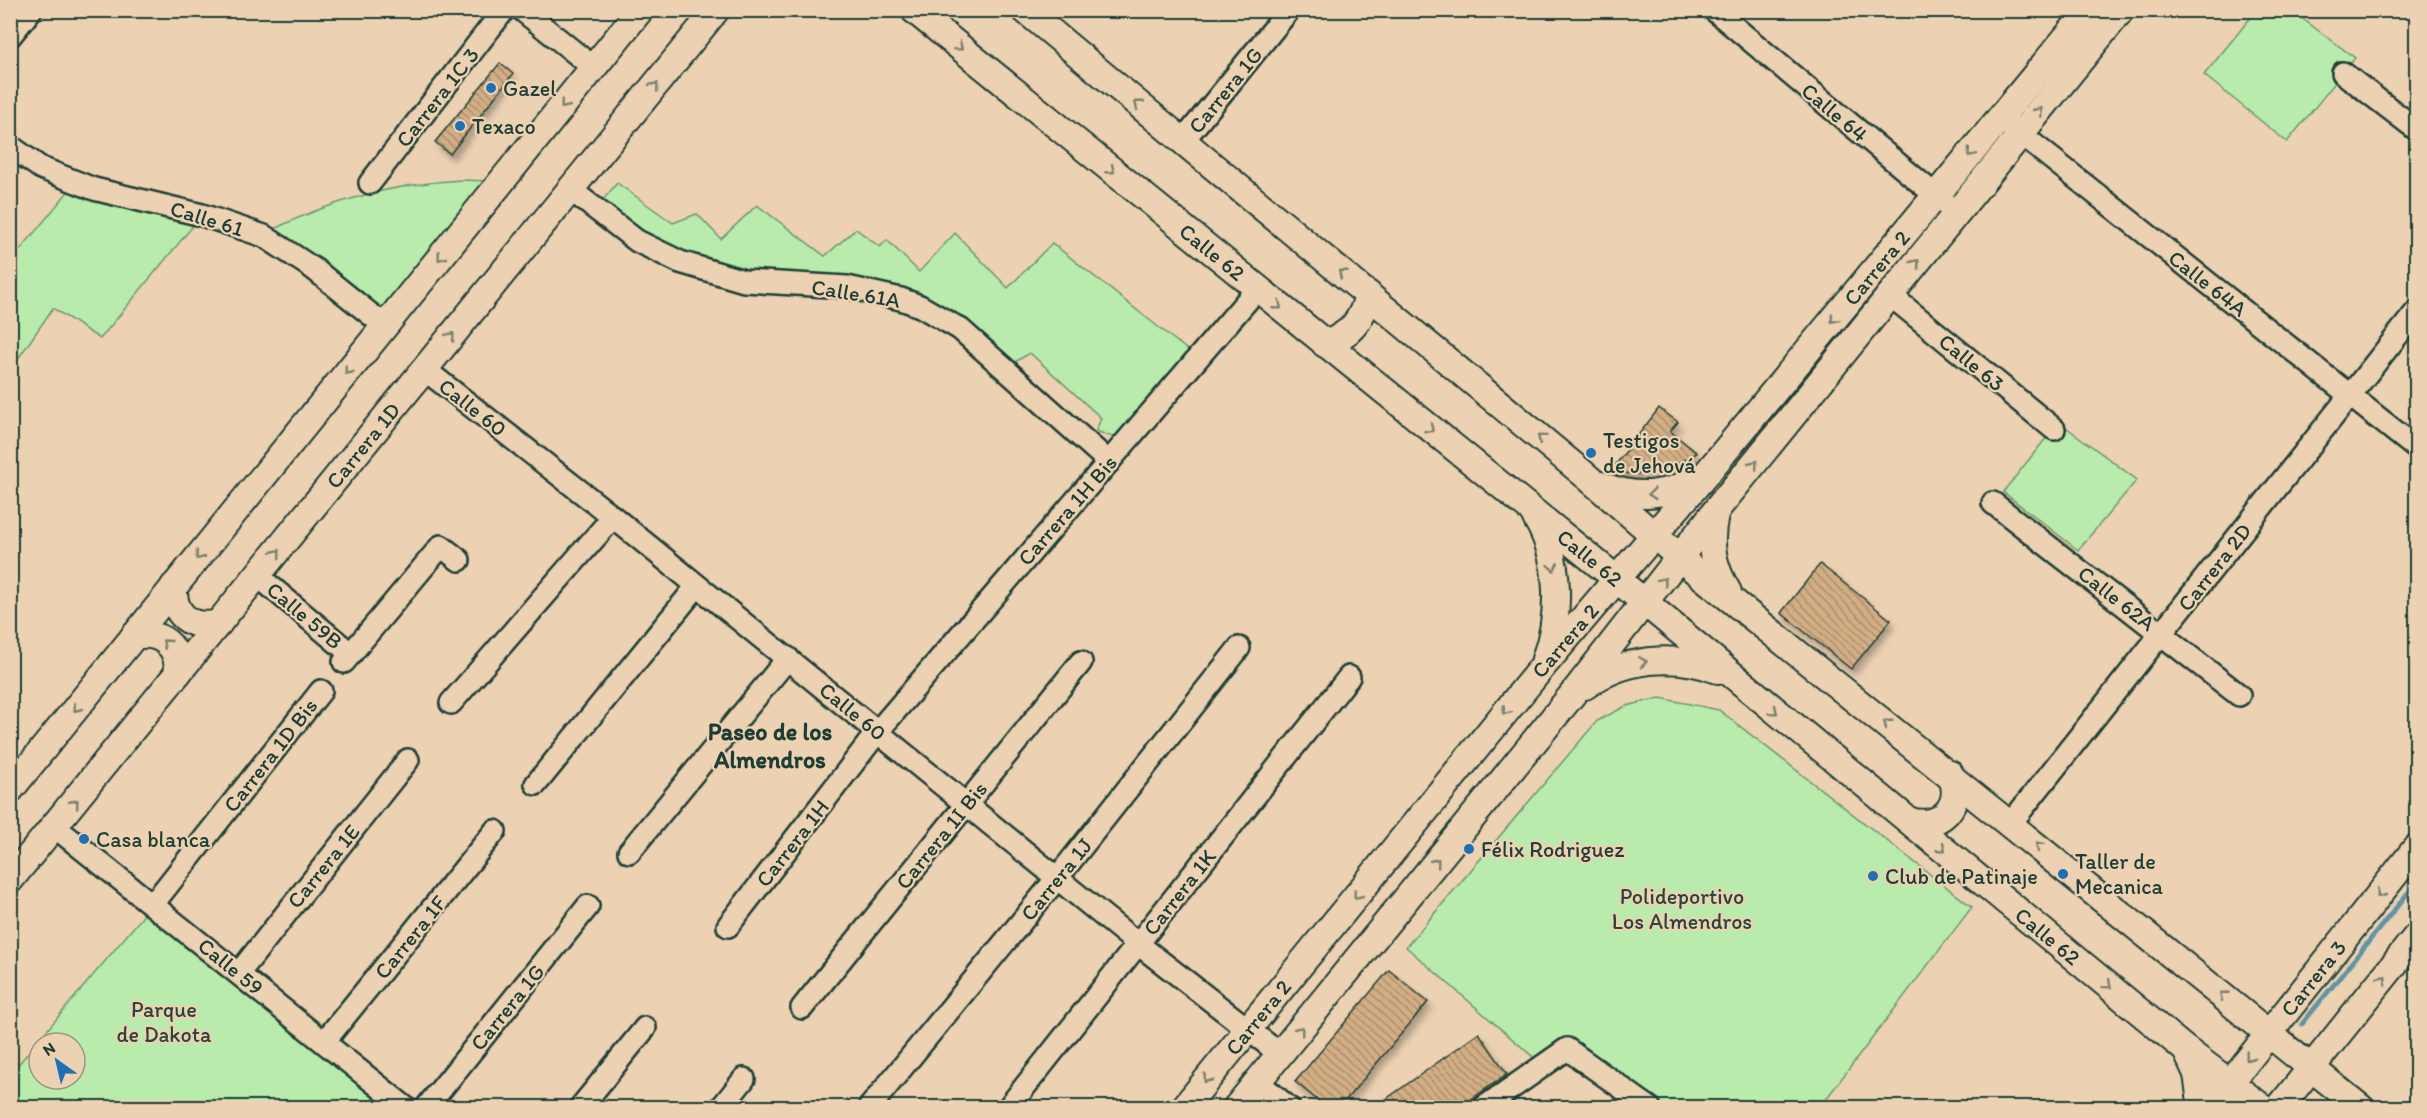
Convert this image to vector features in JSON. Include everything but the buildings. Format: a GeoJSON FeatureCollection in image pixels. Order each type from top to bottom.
{"type":"FeatureCollection","features":[{"type":"Feature","properties":{"kind":"street"},"geometry":{"type":"LineString","coordinates":[[10,36],[31,10]]}},
{"type":"Feature","properties":{"kind":"street","name":"Carrera 1C 3"},"geometry":{"type":"LineString","coordinates":[[370,183],[504,10]]}},
{"type":"Feature","properties":{"kind":"street"},"geometry":{"type":"LineString","coordinates":[[522,10],[594,68]]}},
{"type":"Feature","properties":{"kind":"street"},"geometry":{"type":"LineString","coordinates":[[10,790],[640,10]]}},
{"type":"Feature","properties":{"kind":"street","name":"Carrera 1D"},"geometry":{"type":"LineString","coordinates":[[10,880],[716,10]]}},
{"type":"Feature","properties":{"kind":"street","name":"Calle 62"},"geometry":{"type":"LineString","coordinates":[[914,10],[1617,580],[2186,1050],[2264,1107]]}},
{"type":"Feature","properties":{"kind":"street"},"geometry":{"type":"LineString","coordinates":[[1024,10],[1586,475],[1681,558],[2361,1107]]}},
{"type":"Feature","properties":{"kind":"street","name":"Carrera 1G"},"geometry":{"type":"LineString","coordinates":[[1183,141],[1288,10]]}},
{"type":"Feature","properties":{"kind":"street","name":"Calle 64"},"geometry":{"type":"LineString","coordinates":[[1714,10],[1957,213]]}},
{"type":"Feature","properties":{"kind":"street","name":"Carrera 2"},"geometry":{"type":"LineString","coordinates":[[1184,1107],[1543,666],[1706,474],[2089,10]]}},
{"type":"Feature","properties":{"kind":"street","name":"Carrera 2"},"geometry":{"type":"LineString","coordinates":[[1236,1107],[1572,695],[1717,509],[2121,10]]}},
{"type":"Feature","properties":{"kind":"street"},"geometry":{"type":"LineString","coordinates":[[2343,73],[2416,129]]}},
{"type":"Feature","properties":{"kind":"street","name":"Calle 64A"},"geometry":{"type":"LineString","coordinates":[[2000,118],[2416,448]]}},
{"type":"Feature","properties":{"kind":"street","name":"Calle 61"},"geometry":{"type":"LineString","coordinates":[[10,146],[41,168],[94,189],[202,214],[264,236],[314,269],[385,326]]}},
{"type":"Feature","properties":{"kind":"street","name":"Calle 61A"},"geometry":{"type":"LineString","coordinates":[[571,190],[638,241],[680,262],[744,281],[847,287],[901,299],[935,313],[960,329],[1108,462]]}},
{"type":"Feature","properties":{"kind":"street","name":"Carrera 1H Bis"},"geometry":{"type":"LineString","coordinates":[[878,732],[1257,289]]}},
{"type":"Feature","properties":{"kind":"street"},"geometry":{"type":"LineString","coordinates":[[1325,344],[1346,334],[1354,326],[1366,306],[1368,294]]}},
{"type":"Feature","properties":{"kind":"street","name":"Calle 63"},"geometry":{"type":"LineString","coordinates":[[1890,295],[2054,429]]}},
{"type":"Feature","properties":{"kind":"street","name":"Carrera 2D"},"geometry":{"type":"LineString","coordinates":[[2011,823],[2416,312]]}},
{"type":"Feature","properties":{"kind":"street","name":"Calle 60"},"geometry":{"type":"LineString","coordinates":[[424,369],[613,517],[1138,944],[1280,1054]]}},
{"type":"Feature","properties":{"kind":"street"},"geometry":{"type":"LineString","coordinates":[[1586,475],[1610,488],[1636,495],[1672,491],[1706,474]]}},
{"type":"Feature","properties":{"kind":"street","name":"Calle 62A"},"geometry":{"type":"LineString","coordinates":[[1994,503],[2239,695]]}},
{"type":"Feature","properties":{"kind":"street"},"geometry":{"type":"LineString","coordinates":[[1717,509],[1711,531],[1711,553],[1717,574],[1735,601]]}},
{"type":"Feature","properties":{"kind":"street"},"geometry":{"type":"LineString","coordinates":[[1533,513],[1543,529],[1549,548],[1556,587],[1554,627],[1543,666]]}},
{"type":"Feature","properties":{"kind":"street"},"geometry":{"type":"LineString","coordinates":[[451,703],[613,517]]}},
{"type":"Feature","properties":{"kind":"street","name":"Calle 59B"},"geometry":{"type":"LineString","coordinates":[[258,576],[348,658],[441,546],[459,560]]}},
{"type":"Feature","properties":{"kind":"street"},"geometry":{"type":"LineString","coordinates":[[174,586],[177,610],[185,619],[195,625],[207,626],[219,623]]}},
{"type":"Feature","properties":{"kind":"street"},"geometry":{"type":"LineString","coordinates":[[536,784],[697,586]]}},
{"type":"Feature","properties":{"kind":"street"},"geometry":{"type":"LineString","coordinates":[[134,636],[146,634],[168,641],[175,651],[178,673]]}},
{"type":"Feature","properties":{"kind":"street","name":"Carrera 1J"},"geometry":{"type":"LineString","coordinates":[[869,1107],[1058,877],[1239,648]]}},
{"type":"Feature","properties":{"kind":"street"},"geometry":{"type":"LineString","coordinates":[[629,852],[788,658]]}},
{"type":"Feature","properties":{"kind":"street"},"geometry":{"type":"LineString","coordinates":[[1572,695],[1612,671],[1651,661],[1683,661],[1729,674]]}},
{"type":"Feature","properties":{"kind":"street","name":"Carrera 1I Bis"},"geometry":{"type":"LineString","coordinates":[[802,1008],[1081,662]]}},
{"type":"Feature","properties":{"kind":"street","name":"Carrera 1K"},"geometry":{"type":"LineString","coordinates":[[1008,1107],[1349,677]]}},
{"type":"Feature","properties":{"kind":"street","name":"Carrera 1D Bis"},"geometry":{"type":"LineString","coordinates":[[153,904],[321,691]]}},
{"type":"Feature","properties":{"kind":"street","name":"Carrera 1H"},"geometry":{"type":"LineString","coordinates":[[728,926],[878,732]]}},
{"type":"Feature","properties":{"kind":"street","name":"Carrera 1E"},"geometry":{"type":"LineString","coordinates":[[239,972],[408,760]]}},
{"type":"Feature","properties":{"kind":"street"},"geometry":{"type":"LineString","coordinates":[[1908,820],[1924,824],[1947,814],[1955,798],[1954,782],[1950,774]]}},
{"type":"Feature","properties":{"kind":"street","name":"Calle 59"},"geometry":{"type":"LineString","coordinates":[[55,826],[406,1107]]}},
{"type":"Feature","properties":{"kind":"street","name":"Carrera 1F"},"geometry":{"type":"LineString","coordinates":[[324,1042],[495,831]]}},
{"type":"Feature","properties":{"kind":"street","name":"Carrera 3"},"geometry":{"type":"LineString","coordinates":[[2210,1107],[2416,848]]}},
{"type":"Feature","properties":{"kind":"street"},"geometry":{"type":"LineString","coordinates":[[1381,866],[1414,890]]}},
{"type":"Feature","properties":{"kind":"street","name":"Carrera 1G"},"geometry":{"type":"LineString","coordinates":[[426,1107],[588,906]]}},
{"type":"Feature","properties":{"kind":"street"},"geometry":{"type":"LineString","coordinates":[[2279,1107],[2416,937]]}},
{"type":"Feature","properties":{"kind":"street"},"geometry":{"type":"LineString","coordinates":[[2349,1021],[2336,1048],[2335,1064],[2339,1080],[2348,1095],[2361,1107]]}},
{"type":"Feature","properties":{"kind":"street"},"geometry":{"type":"LineString","coordinates":[[580,1107],[645,1028]]}},
{"type":"Feature","properties":{"kind":"street"},"geometry":{"type":"LineString","coordinates":[[1483,1107],[1567,1049],[1650,1107]]}},
{"type":"Feature","properties":{"kind":"street"},"geometry":{"type":"LineString","coordinates":[[2186,1050],[2197,1074],[2202,1107]]}},
{"type":"Feature","properties":{"kind":"street"},"geometry":{"type":"LineString","coordinates":[[721,1107],[744,1079]]}},
{"type":"Feature","properties":{"kind":"street"},"geometry":{"type":"LineString","coordinates":[[1257,1081],[1289,1107]]}},
{"type":"Feature","properties":{"kind":"green space"},"geometry":{"type":"Polygon","coordinates":[[[2256,11],[2292,11],[2355,58],[2287,142],[2204,75],[2256,11]]]}},
{"type":"Feature","properties":{"kind":"green space"},"geometry":{"type":"Polygon","coordinates":[[[461,180],[489,181],[384,313],[272,230],[317,210],[364,195],[411,185],[461,180]]]}},
{"type":"Feature","properties":{"kind":"green space"},"geometry":{"type":"Polygon","coordinates":[[[76,182],[202,215],[100,339],[53,308],[11,369],[11,261],[76,182]]]}},
{"type":"Feature","properties":{"kind":"green space"},"geometry":{"type":"Polygon","coordinates":[[[617,183],[673,223],[697,214],[721,239],[757,205],[825,256],[856,229],[880,247],[887,240],[919,272],[955,233],[1008,288],[1052,243],[1195,356],[1121,440],[1096,431],[1101,418],[1030,353],[1005,368],[901,299],[744,281],[661,254],[597,207],[617,183]]]}},
{"type":"Feature","properties":{"kind":"green space"},"geometry":{"type":"Polygon","coordinates":[[[2059,422],[2137,480],[2078,550],[2003,492],[2059,422]]]}},
{"type":"Feature","properties":{"kind":"green space","name":"Polideportivo Los Almendros"},"geometry":{"type":"Polygon","coordinates":[[[1660,698],[1719,710],[1972,907],[1820,1107],[1658,1107],[1567,1049],[1539,1062],[1406,947],[1597,721],[1626,706],[1660,698]]]}},
{"type":"Feature","properties":{"kind":"green space","name":"Parque de Dakota"},"geometry":{"type":"Polygon","coordinates":[[[153,904],[406,1108],[11,1108],[11,1073],[27,1054],[27,1091],[87,1091],[87,1031],[46,1031],[153,904]]]}},
{"type":"Feature","properties":{"kind":"waterway"},"geometry":{"type":"LineString","coordinates":[[2302,1024],[2416,883]]}},
{"type":"Feature","properties":{"kind":"place","name":"Gazel"},"geometry":{"type":"Point","coordinates":[491,88]}},
{"type":"Feature","properties":{"kind":"place","name":"Texaco"},"geometry":{"type":"Point","coordinates":[460,126]}},
{"type":"Feature","properties":{"kind":"place","name":"Testigos de Jehová"},"geometry":{"type":"Point","coordinates":[1591,453]}},
{"type":"Feature","properties":{"kind":"place","name":"Casa blanca"},"geometry":{"type":"Point","coordinates":[84,839]}},
{"type":"Feature","properties":{"kind":"place","name":"Félix Rodriguez"},"geometry":{"type":"Point","coordinates":[1469,849]}},
{"type":"Feature","properties":{"kind":"place","name":"Taller de Mecanica"},"geometry":{"type":"Point","coordinates":[2063,874]}},
{"type":"Feature","properties":{"kind":"place","name":"Club de Patinaje"},"geometry":{"type":"Point","coordinates":[1873,876]}},
{"type":"Feature","properties":{"kind":"district","name":"Paseo de los Almendros"},"geometry":{"type":"Point","coordinates":[770,746]}}]}
